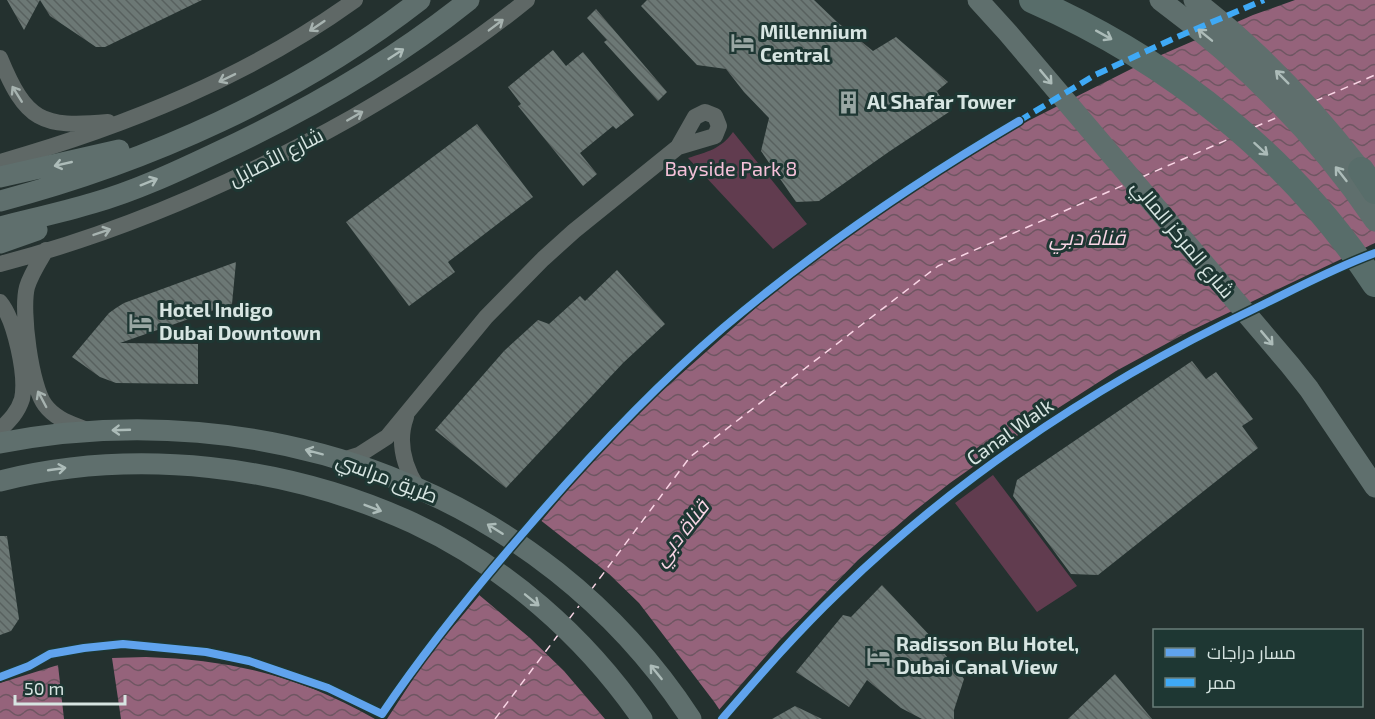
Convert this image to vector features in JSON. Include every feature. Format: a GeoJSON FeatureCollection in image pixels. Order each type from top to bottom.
{"type":"FeatureCollection","features":[{"type":"Feature","properties":{"kind":"highway"},"geometry":{"type":"LineString","coordinates":[[1032,0],[1091,28],[1152,64],[1241,130],[1323,213],[1375,284]]}},
{"type":"Feature","properties":{"kind":"highway"},"geometry":{"type":"LineString","coordinates":[[1368,177],[1375,191]]}},
{"type":"Feature","properties":{"kind":"main road"},"geometry":{"type":"LineString","coordinates":[[0,201],[141,154],[182,138],[260,101],[372,34],[420,0]]}},
{"type":"Feature","properties":{"kind":"main road","name":"شارع الأصايل"},"geometry":{"type":"LineString","coordinates":[[0,226],[94,203],[193,164],[283,121],[370,71],[470,0]]}},
{"type":"Feature","properties":{"kind":"main road","name":"شارع المركز المالي"},"geometry":{"type":"LineString","coordinates":[[978,0],[1290,365],[1375,487]]}},
{"type":"Feature","properties":{"kind":"main road"},"geometry":{"type":"LineString","coordinates":[[1160,0],[1220,46],[1282,105],[1338,170],[1375,221]]}},
{"type":"Feature","properties":{"kind":"main road"},"geometry":{"type":"LineString","coordinates":[[1194,0],[1240,38],[1303,99],[1368,177]]}},
{"type":"Feature","properties":{"kind":"main road"},"geometry":{"type":"LineString","coordinates":[[0,177],[147,142],[182,138]]}},
{"type":"Feature","properties":{"kind":"main road"},"geometry":{"type":"LineString","coordinates":[[0,243],[48,226],[94,203]]}},
{"type":"Feature","properties":{"kind":"main road","name":"طريق مراسي"},"geometry":{"type":"LineString","coordinates":[[0,443],[89,431],[142,429],[217,434],[260,440],[343,460],[423,490],[459,507],[517,543],[571,584],[644,656],[691,719]]}},
{"type":"Feature","properties":{"kind":"main road","name":"طريق مراسي"},"geometry":{"type":"LineString","coordinates":[[0,481],[36,472],[108,464],[197,466],[241,472],[306,486],[370,507],[413,523],[468,554],[545,610],[591,654],[642,719]]}},
{"type":"Feature","properties":{"kind":"street"},"geometry":{"type":"LineString","coordinates":[[0,162],[62,144],[189,95],[249,67],[311,30],[355,0]]}},
{"type":"Feature","properties":{"kind":"street","name":"شارع الأصايل"},"geometry":{"type":"LineString","coordinates":[[0,264],[141,218],[210,189],[314,139],[415,80],[490,29],[527,0]]}},
{"type":"Feature","properties":{"kind":"street"},"geometry":{"type":"LineString","coordinates":[[0,58],[17,96],[41,117],[56,123],[72,124],[127,120]]}},
{"type":"Feature","properties":{"kind":"street"},"geometry":{"type":"LineString","coordinates":[[343,460],[359,455],[387,437],[459,348],[514,287],[574,231],[678,147]]}},
{"type":"Feature","properties":{"kind":"street"},"geometry":{"type":"LineString","coordinates":[[46,250],[30,277],[25,301],[32,367],[38,391],[45,406],[58,417],[89,431]]}},
{"type":"Feature","properties":{"kind":"street"},"geometry":{"type":"LineString","coordinates":[[0,302],[10,317],[15,331],[23,385],[19,406],[0,429]]}},
{"type":"Feature","properties":{"kind":"street"},"geometry":{"type":"LineString","coordinates":[[408,412],[404,424],[402,451],[410,476],[423,490]]}},
{"type":"Feature","properties":{"kind":"green space","name":"Bayside Park 8"},"geometry":{"type":"Polygon","coordinates":[[[733,132],[807,224],[773,249],[688,158],[718,146],[733,132]]]}},
{"type":"Feature","properties":{"kind":"green space"},"geometry":{"type":"Polygon","coordinates":[[[993,475],[1077,586],[1037,612],[955,503],[993,475]]]}},
{"type":"Feature","properties":{"kind":"water","name":"قناة دبي"},"geometry":{"type":"Polygon","coordinates":[[[1295,0],[1375,0],[1375,243],[1188,332],[1116,371],[1038,421],[950,483],[858,560],[779,641],[711,719],[387,719],[426,659],[599,452],[654,398],[776,290],[834,245],[931,180],[1028,121],[1145,62],[1253,15],[1295,0]]]}},
{"type":"Feature","properties":{"kind":"water"},"geometry":{"type":"Polygon","coordinates":[[[146,657],[208,662],[265,673],[319,692],[375,719],[121,719],[112,658],[146,657]]]}},
{"type":"Feature","properties":{"kind":"water"},"geometry":{"type":"Polygon","coordinates":[[[58,665],[64,719],[0,719],[0,683],[58,665]]]}},
{"type":"Feature","properties":{"kind":"pier"},"geometry":{"type":"Polygon","coordinates":[[[539,519],[609,574],[639,603],[721,712],[715,719],[605,719],[564,671],[530,638],[478,594],[539,519]]]}},
{"type":"Feature","properties":{"kind":"building"},"geometry":{"type":"Polygon","coordinates":[[[7,0],[40,0],[24,30],[7,0]]]}},
{"type":"Feature","properties":{"kind":"building"},"geometry":{"type":"Polygon","coordinates":[[[40,0],[202,0],[105,47],[96,47],[50,16],[40,0]]]}},
{"type":"Feature","properties":{"kind":"building","name":"Al Shafar Tower"},"geometry":{"type":"Polygon","coordinates":[[[647,0],[814,0],[873,51],[896,37],[948,82],[937,91],[949,112],[819,201],[796,202],[761,151],[769,118],[726,69],[697,65],[641,6],[647,0]]]}},
{"type":"Feature","properties":{"kind":"building"},"geometry":{"type":"Polygon","coordinates":[[[596,9],[667,92],[658,101],[604,42],[607,40],[587,18],[596,9]]]}},
{"type":"Feature","properties":{"kind":"building"},"geometry":{"type":"Polygon","coordinates":[[[553,50],[566,66],[583,52],[634,115],[616,129],[613,126],[580,153],[597,174],[583,186],[518,106],[521,104],[508,87],[553,50]]]}},
{"type":"Feature","properties":{"kind":"building"},"geometry":{"type":"Polygon","coordinates":[[[477,124],[533,197],[448,262],[455,272],[409,306],[346,222],[477,124]]]}},
{"type":"Feature","properties":{"kind":"building","name":"Hotel Indigo Dubai Downtown"},"geometry":{"type":"Polygon","coordinates":[[[236,262],[232,304],[120,343],[198,344],[198,384],[116,383],[100,377],[72,357],[109,313],[124,303],[236,262]]]}},
{"type":"Feature","properties":{"kind":"building"},"geometry":{"type":"Polygon","coordinates":[[[617,270],[665,324],[623,363],[506,488],[435,430],[504,351],[538,320],[549,324],[580,296],[585,301],[617,270]]]}},
{"type":"Feature","properties":{"kind":"building"},"geometry":{"type":"Polygon","coordinates":[[[1192,361],[1206,379],[1216,372],[1253,419],[1242,426],[1258,448],[1098,575],[1071,574],[1013,496],[1017,480],[1192,361]]]}},
{"type":"Feature","properties":{"kind":"building"},"geometry":{"type":"Polygon","coordinates":[[[0,536],[7,536],[19,619],[11,631],[0,635],[0,536]]]}},
{"type":"Feature","properties":{"kind":"building","name":"Radisson Blu Hotel, Dubai Canal View"},"geometry":{"type":"Polygon","coordinates":[[[882,585],[934,640],[964,679],[954,710],[954,719],[922,719],[901,708],[867,680],[849,707],[796,672],[843,615],[851,617],[882,585]]]}},
{"type":"Feature","properties":{"kind":"building"},"geometry":{"type":"Polygon","coordinates":[[[1115,674],[1152,719],[1068,719],[1115,674]]]}},
{"type":"Feature","properties":{"kind":"building"},"geometry":{"type":"Polygon","coordinates":[[[795,706],[822,719],[772,719],[795,706]]]}},
{"type":"Feature","properties":{"kind":"ferry route"},"geometry":{"type":"LineString","coordinates":[[1315,101],[1375,75]]}},
{"type":"Feature","properties":{"kind":"ferry route"},"geometry":{"type":"LineString","coordinates":[[1255,127],[1278,117]]}},
{"type":"Feature","properties":{"kind":"ferry route"},"geometry":{"type":"LineString","coordinates":[[1142,177],[1229,139]]}},
{"type":"Feature","properties":{"kind":"ferry route"},"geometry":{"type":"LineString","coordinates":[[591,590],[690,457],[938,266],[1124,185]]}},
{"type":"Feature","properties":{"kind":"ferry route"},"geometry":{"type":"LineString","coordinates":[[569,619],[579,606]]}},
{"type":"Feature","properties":{"kind":"ferry route"},"geometry":{"type":"LineString","coordinates":[[495,719],[558,635]]}},
{"type":"Feature","properties":{"kind":"marked path"},"geometry":{"type":"LineString","coordinates":[[1019,121],[1095,75],[1264,0]]}},
{"type":"Feature","properties":{"kind":"cycle path"},"geometry":{"type":"LineString","coordinates":[[0,677],[29,666],[50,654],[84,648],[123,644],[206,652],[249,661],[328,688],[382,714],[435,641],[510,548],[599,448],[672,374],[758,299],[830,244],[942,168],[1019,121]]}},
{"type":"Feature","properties":{"kind":"cycle path","name":"Canal Walk"},"geometry":{"type":"LineString","coordinates":[[722,719],[794,638],[839,592],[934,508],[984,470],[1036,433],[1143,367],[1199,336],[1300,286],[1375,253]]}},
{"type":"Feature","properties":{"kind":"place","name":"Millennium Central"},"geometry":{"type":"Point","coordinates":[742,43]}},
{"type":"Feature","properties":{"kind":"place","name":"Al Shafar Tower"},"geometry":{"type":"Point","coordinates":[849,102]}},
{"type":"Feature","properties":{"kind":"place","name":"Hotel Indigo Dubai Downtown"},"geometry":{"type":"Point","coordinates":[141,322]}},
{"type":"Feature","properties":{"kind":"place","name":"Radisson Blu Hotel, Dubai Canal View"},"geometry":{"type":"Point","coordinates":[878,656]}}]}
